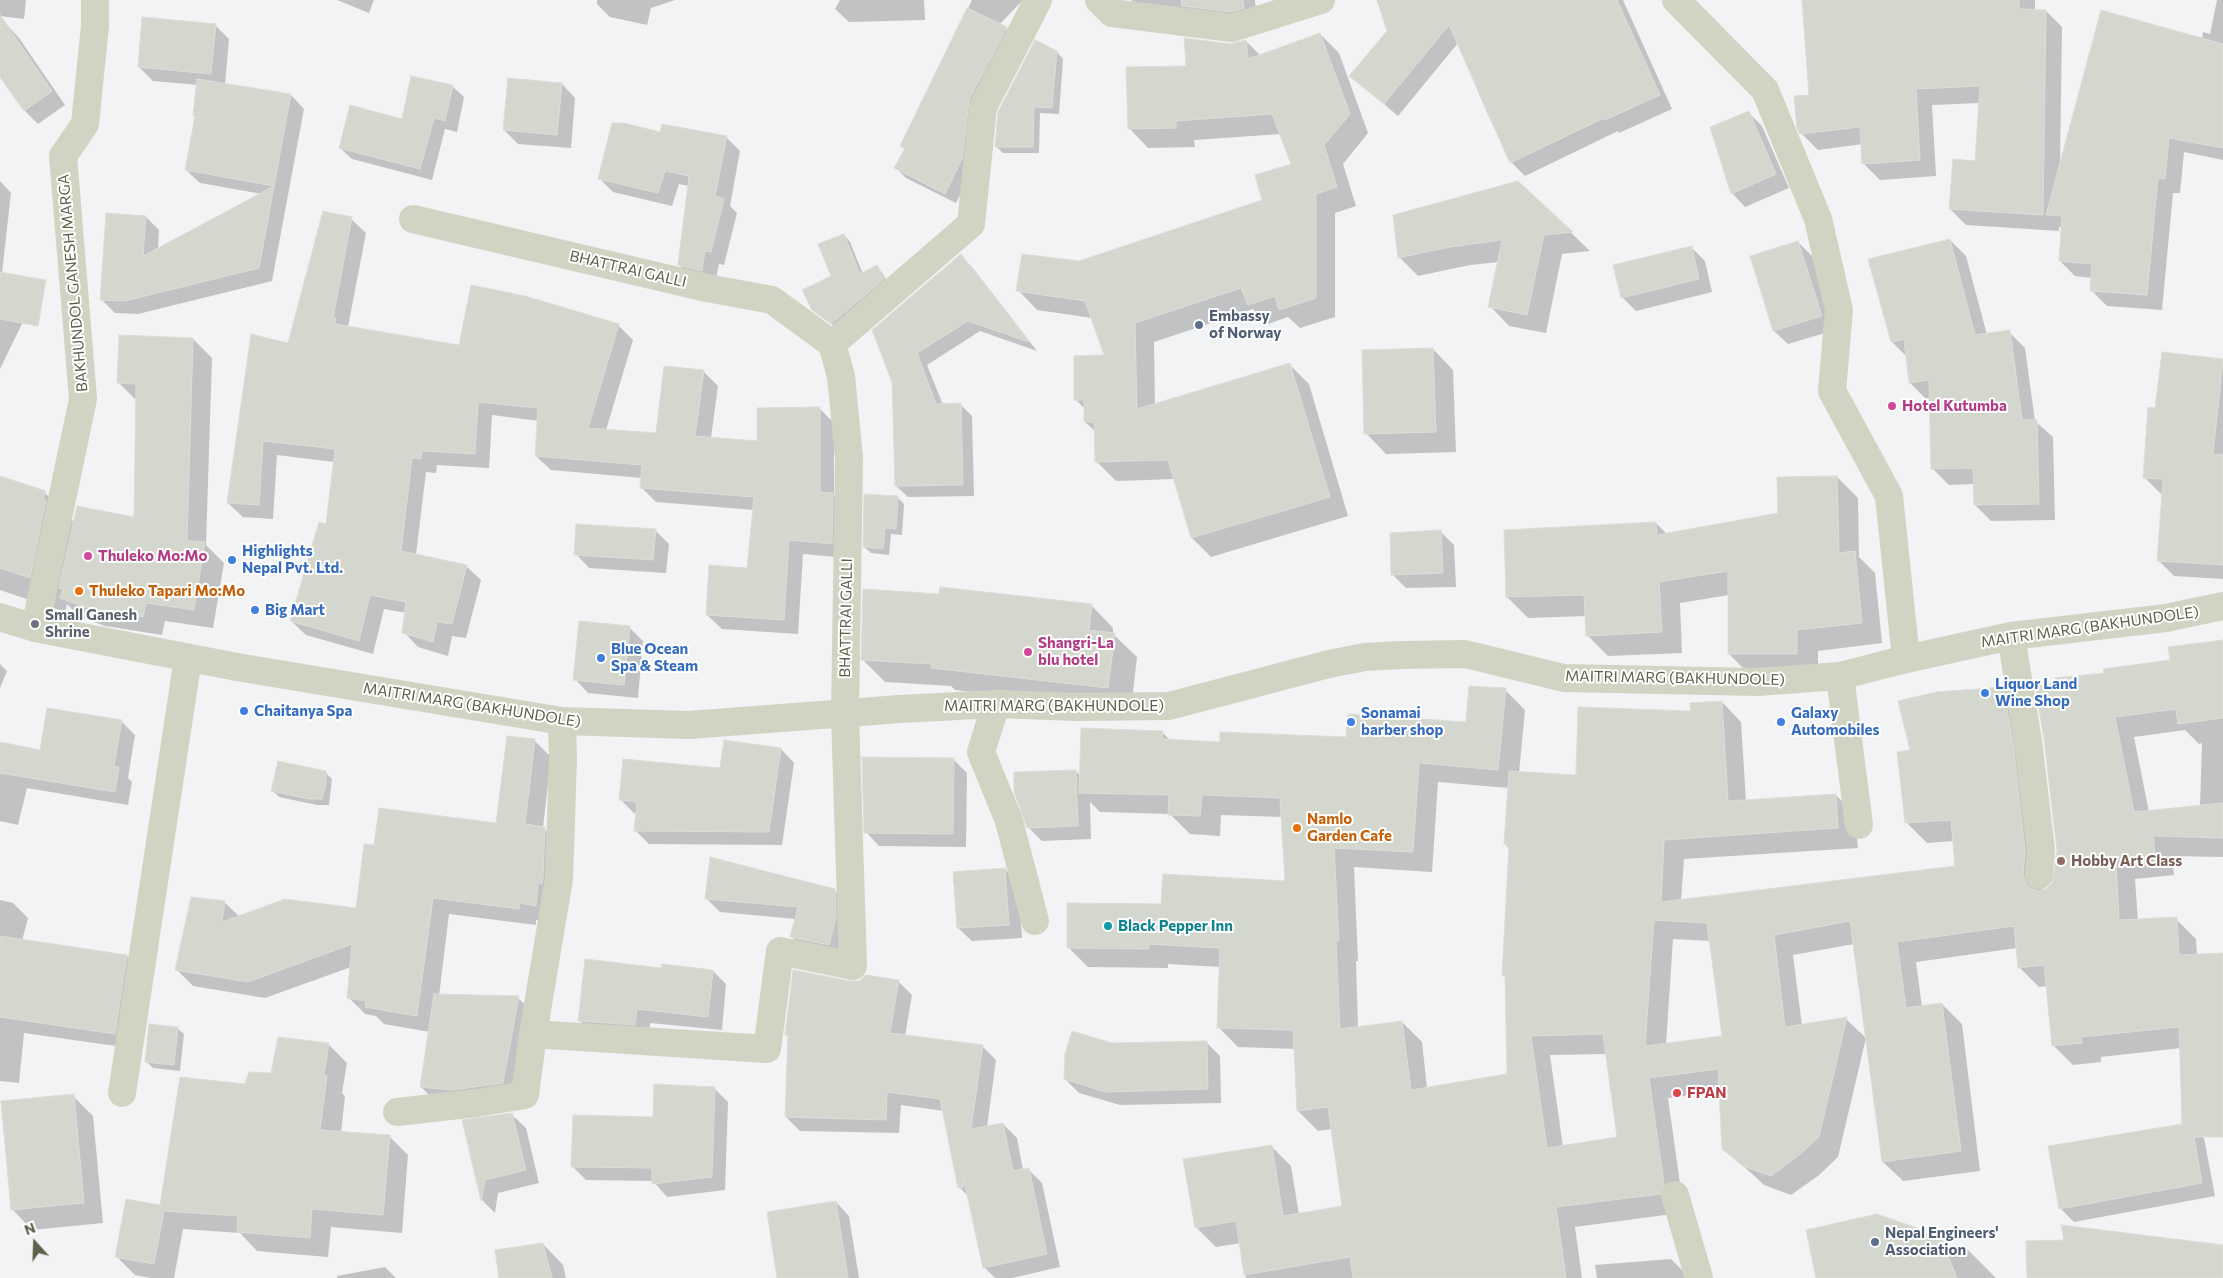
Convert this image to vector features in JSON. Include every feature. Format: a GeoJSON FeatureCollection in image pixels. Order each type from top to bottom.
{"type":"FeatureCollection","features":[{"type":"Feature","properties":{"kind":"street","name":"BAKHUNDOL GANESH MARGA"},"geometry":{"type":"LineString","coordinates":[[36,628],[83,399],[63,156],[85,124],[95,26],[95,0]]}},
{"type":"Feature","properties":{"kind":"street"},"geometry":{"type":"LineString","coordinates":[[832,344],[971,224],[983,107],[1038,0]]}},
{"type":"Feature","properties":{"kind":"street"},"geometry":{"type":"LineString","coordinates":[[1099,0],[1112,13],[1232,28],[1321,0]]}},
{"type":"Feature","properties":{"kind":"street"},"geometry":{"type":"LineString","coordinates":[[1676,0],[1765,90],[1818,219],[1839,310],[1832,391],[1889,496],[1906,658]]}},
{"type":"Feature","properties":{"kind":"street","name":"BHATTRAI GALLI"},"geometry":{"type":"LineString","coordinates":[[413,219],[697,285],[772,300],[832,344],[841,376],[849,458],[845,714],[853,966],[780,951],[767,1049],[533,1034]]}},
{"type":"Feature","properties":{"kind":"street","name":"MAITRI MARG (BAKHUNDOLE)"},"geometry":{"type":"LineString","coordinates":[[0,617],[36,628],[188,658],[562,721],[688,725],[996,704],[1075,707],[1169,706],[1330,664],[1365,657],[1401,655],[1465,654],[1564,678],[1757,682],[1840,676],[1906,658],[2011,636],[2166,618],[2223,606]]}},
{"type":"Feature","properties":{"kind":"street"},"geometry":{"type":"LineString","coordinates":[[2011,636],[2028,741],[2041,850],[2039,875]]}},
{"type":"Feature","properties":{"kind":"street"},"geometry":{"type":"LineString","coordinates":[[122,1093],[188,658]]}},
{"type":"Feature","properties":{"kind":"street"},"geometry":{"type":"LineString","coordinates":[[1840,676],[1859,825]]}},
{"type":"Feature","properties":{"kind":"street"},"geometry":{"type":"LineString","coordinates":[[996,704],[981,752],[1009,821],[1035,921]]}},
{"type":"Feature","properties":{"kind":"street"},"geometry":{"type":"LineString","coordinates":[[397,1112],[477,1103],[525,1095],[533,1034],[559,878],[563,759],[562,721]]}},
{"type":"Feature","properties":{"kind":"street"},"geometry":{"type":"LineString","coordinates":[[1675,1195],[1699,1278]]}},
{"type":"Feature","properties":{"kind":"building"},"geometry":{"type":"Polygon","coordinates":[[[1181,0],[1243,0],[1244,8],[1231,12],[1182,6],[1181,0]]]}},
{"type":"Feature","properties":{"kind":"building"},"geometry":{"type":"Polygon","coordinates":[[[1377,0],[1617,0],[1660,95],[1605,120],[1604,118],[1510,163],[1449,25],[1384,104],[1349,76],[1387,31],[1377,0]]]}},
{"type":"Feature","properties":{"kind":"building"},"geometry":{"type":"Polygon","coordinates":[[[1802,0],[2019,0],[2019,9],[2046,10],[2043,215],[1949,209],[1953,159],[1975,161],[1980,86],[1916,89],[1920,160],[1862,164],[1860,127],[1800,134],[1797,128],[1794,96],[1809,95],[1802,0]]]}},
{"type":"Feature","properties":{"kind":"building"},"geometry":{"type":"Polygon","coordinates":[[[967,8],[1007,27],[969,100],[962,159],[945,194],[894,168],[905,148],[900,146],[967,8]]]}},
{"type":"Feature","properties":{"kind":"building"},"geometry":{"type":"Polygon","coordinates":[[[2101,10],[2223,44],[2223,148],[2169,138],[2165,179],[2158,178],[2147,295],[2090,291],[2092,264],[2059,261],[2062,216],[2046,215],[2101,10]]]}},
{"type":"Feature","properties":{"kind":"building"},"geometry":{"type":"Polygon","coordinates":[[[0,15],[52,91],[24,111],[0,77],[0,15]]]}},
{"type":"Feature","properties":{"kind":"building"},"geometry":{"type":"Polygon","coordinates":[[[142,17],[216,24],[211,74],[138,67],[142,17]]]}},
{"type":"Feature","properties":{"kind":"building"},"geometry":{"type":"Polygon","coordinates":[[[1320,33],[1350,114],[1324,145],[1337,187],[1316,194],[1316,298],[1279,310],[1275,296],[1248,305],[1241,288],[1135,323],[1137,409],[1290,363],[1330,497],[1191,538],[1168,460],[1095,462],[1094,422],[1084,422],[1084,400],[1074,400],[1074,356],[1104,355],[1085,301],[1016,291],[1022,254],[1079,261],[1262,200],[1255,175],[1291,164],[1272,114],[1176,121],[1176,128],[1128,129],[1126,67],[1186,66],[1184,38],[1230,44],[1246,40],[1248,59],[1320,33]]]}},
{"type":"Feature","properties":{"kind":"building"},"geometry":{"type":"Polygon","coordinates":[[[1035,40],[1057,51],[1052,108],[1034,107],[1033,147],[995,147],[998,112],[1035,40]]]}},
{"type":"Feature","properties":{"kind":"building"},"geometry":{"type":"Polygon","coordinates":[[[411,76],[453,85],[445,121],[434,118],[420,169],[339,148],[350,105],[402,119],[411,76]]]}},
{"type":"Feature","properties":{"kind":"building"},"geometry":{"type":"Polygon","coordinates":[[[508,78],[562,83],[557,135],[503,130],[508,78]]]}},
{"type":"Feature","properties":{"kind":"building"},"geometry":{"type":"Polygon","coordinates":[[[197,79],[291,94],[259,268],[125,301],[100,300],[106,213],[146,216],[143,256],[274,186],[185,170],[195,116],[193,116],[197,79]]]}},
{"type":"Feature","properties":{"kind":"building"},"geometry":{"type":"Polygon","coordinates":[[[1749,111],[1776,174],[1731,194],[1710,127],[1749,111]]]}},
{"type":"Feature","properties":{"kind":"building"},"geometry":{"type":"Polygon","coordinates":[[[612,123],[624,123],[660,132],[662,124],[727,136],[715,196],[724,199],[711,252],[705,251],[702,271],[678,265],[689,176],[665,171],[658,193],[598,179],[612,123]]]}},
{"type":"Feature","properties":{"kind":"building"},"geometry":{"type":"Polygon","coordinates":[[[1518,181],[1573,232],[1544,235],[1527,315],[1488,307],[1502,240],[1450,247],[1398,258],[1393,215],[1518,181]]]}},
{"type":"Feature","properties":{"kind":"building"},"geometry":{"type":"Polygon","coordinates":[[[323,211],[352,217],[333,318],[336,318],[335,324],[459,345],[471,285],[525,296],[619,324],[588,428],[656,433],[664,366],[704,370],[695,436],[757,441],[757,408],[820,407],[820,492],[833,493],[832,544],[789,540],[784,620],[706,615],[709,565],[747,568],[754,497],[640,488],[642,465],[535,456],[538,408],[478,402],[475,454],[422,451],[421,459],[412,458],[401,551],[467,565],[452,624],[437,622],[433,642],[402,633],[406,602],[370,595],[359,641],[290,621],[319,522],[326,524],[335,449],[263,441],[259,505],[227,503],[251,334],[288,343],[323,211]]]}},
{"type":"Feature","properties":{"kind":"building"},"geometry":{"type":"Polygon","coordinates":[[[844,234],[860,274],[877,265],[884,279],[831,324],[812,310],[802,290],[831,276],[818,244],[844,234]]]}},
{"type":"Feature","properties":{"kind":"building"},"geometry":{"type":"Polygon","coordinates":[[[1950,239],[1975,335],[2010,330],[2022,420],[2037,420],[2039,504],[1974,505],[1973,468],[1931,469],[1929,380],[1909,383],[1904,339],[1891,342],[1868,259],[1950,239]]]}},
{"type":"Feature","properties":{"kind":"building"},"geometry":{"type":"Polygon","coordinates":[[[1798,241],[1822,316],[1773,331],[1750,256],[1798,241]]]}},
{"type":"Feature","properties":{"kind":"building"},"geometry":{"type":"Polygon","coordinates":[[[1692,246],[1699,279],[1621,298],[1613,265],[1692,246]]]}},
{"type":"Feature","properties":{"kind":"building"},"geometry":{"type":"Polygon","coordinates":[[[961,254],[1029,342],[968,321],[917,353],[936,404],[961,403],[963,485],[895,486],[892,382],[872,330],[961,254]]]}},
{"type":"Feature","properties":{"kind":"building"},"geometry":{"type":"Polygon","coordinates":[[[0,272],[46,280],[38,326],[0,319],[0,272]]]}},
{"type":"Feature","properties":{"kind":"building"},"geometry":{"type":"Polygon","coordinates":[[[119,335],[193,338],[187,541],[205,542],[194,610],[146,603],[143,617],[84,607],[60,598],[63,589],[59,588],[77,506],[134,517],[136,384],[117,383],[119,335]]]}},
{"type":"Feature","properties":{"kind":"building"},"geometry":{"type":"Polygon","coordinates":[[[1433,348],[1436,432],[1364,434],[1362,350],[1433,348]]]}},
{"type":"Feature","properties":{"kind":"building"},"geometry":{"type":"Polygon","coordinates":[[[2162,352],[2223,359],[2213,454],[2223,455],[2223,565],[2157,561],[2163,479],[2143,478],[2148,407],[2155,408],[2162,352]]]}},
{"type":"Feature","properties":{"kind":"building"},"geometry":{"type":"Polygon","coordinates":[[[0,476],[46,491],[43,499],[46,500],[30,578],[0,568],[0,476]]]}},
{"type":"Feature","properties":{"kind":"building"},"geometry":{"type":"Polygon","coordinates":[[[1837,476],[1839,553],[1855,551],[1862,623],[1797,630],[1797,654],[1728,654],[1728,571],[1659,582],[1662,632],[1586,636],[1584,595],[1506,597],[1504,530],[1656,522],[1657,535],[1778,513],[1777,477],[1837,476]]]}},
{"type":"Feature","properties":{"kind":"building"},"geometry":{"type":"Polygon","coordinates":[[[864,494],[898,496],[896,529],[885,528],[883,549],[863,547],[864,494]]]}},
{"type":"Feature","properties":{"kind":"building"},"geometry":{"type":"Polygon","coordinates":[[[576,524],[656,529],[653,560],[574,555],[576,524]]]}},
{"type":"Feature","properties":{"kind":"building"},"geometry":{"type":"Polygon","coordinates":[[[1441,530],[1443,573],[1391,575],[1390,533],[1441,530]]]}},
{"type":"Feature","properties":{"kind":"building"},"geometry":{"type":"Polygon","coordinates":[[[940,587],[1092,604],[1089,630],[1115,633],[1108,688],[931,668],[932,664],[861,660],[863,589],[939,594],[940,587]]]}},
{"type":"Feature","properties":{"kind":"building"},"geometry":{"type":"Polygon","coordinates":[[[579,621],[630,626],[624,685],[573,680],[579,621]]]}},
{"type":"Feature","properties":{"kind":"building"},"geometry":{"type":"Polygon","coordinates":[[[2223,640],[2223,718],[2178,724],[2176,709],[2115,717],[2134,812],[2223,803],[2223,838],[2153,836],[2155,855],[2116,859],[2119,920],[2177,917],[2179,955],[2223,953],[2223,1137],[2194,1137],[2202,1183],[2059,1209],[2048,1146],[2182,1124],[2179,1027],[2081,1037],[2082,1043],[2052,1046],[2044,965],[2018,968],[2014,926],[1897,942],[1906,1008],[1942,1003],[1961,1151],[1882,1162],[1850,921],[1774,935],[1785,1027],[1847,1017],[1819,1137],[1798,1156],[1771,1176],[1743,1166],[1722,1149],[1718,1069],[1649,1078],[1664,1184],[1660,1194],[1556,1207],[1566,1278],[1353,1278],[1350,1257],[1244,1275],[1236,1221],[1195,1228],[1183,1159],[1272,1145],[1283,1216],[1342,1206],[1328,1107],[1297,1111],[1293,1030],[1217,1028],[1220,948],[1149,944],[1149,949],[1067,948],[1067,903],[1161,904],[1163,874],[1285,881],[1280,798],[1202,795],[1200,816],[1168,815],[1169,795],[1079,793],[1081,728],[1163,731],[1162,739],[1220,742],[1220,732],[1346,737],[1348,714],[1466,722],[1469,686],[1506,688],[1498,770],[1419,763],[1413,852],[1334,848],[1339,941],[1336,941],[1340,1029],[1402,1021],[1411,1090],[1507,1074],[1505,976],[1502,976],[1509,845],[1504,844],[1509,771],[1576,775],[1578,707],[1691,711],[1690,703],[1722,701],[1728,801],[1836,794],[1838,828],[1664,840],[1661,902],[1955,866],[1951,820],[1905,823],[1897,752],[1910,750],[1898,701],[1936,692],[2003,687],[2013,743],[2025,850],[2023,874],[2025,882],[2030,888],[2038,891],[2046,889],[2052,883],[2057,851],[2044,739],[2035,685],[2056,683],[2055,678],[2104,673],[2103,669],[2170,660],[2168,647],[2223,640]],[[1654,920],[1645,1046],[1722,1036],[1707,923],[1654,920]],[[1603,1034],[1531,1036],[1547,1148],[1617,1137],[1603,1034]]]}},
{"type":"Feature","properties":{"kind":"building"},"geometry":{"type":"Polygon","coordinates":[[[47,708],[122,720],[114,766],[119,767],[115,792],[0,773],[0,742],[40,750],[47,708]]]}},
{"type":"Feature","properties":{"kind":"building"},"geometry":{"type":"Polygon","coordinates":[[[507,736],[535,739],[525,824],[545,827],[543,877],[542,884],[538,883],[536,906],[520,903],[519,909],[433,898],[417,1016],[365,1007],[366,1001],[347,998],[352,944],[248,982],[175,970],[191,897],[225,901],[222,922],[285,899],[356,908],[364,844],[374,845],[379,808],[496,823],[507,736]]]}},
{"type":"Feature","properties":{"kind":"building"},"geometry":{"type":"Polygon","coordinates":[[[724,740],[781,748],[769,832],[634,831],[637,802],[619,800],[623,759],[720,768],[724,740]]]}},
{"type":"Feature","properties":{"kind":"building"},"geometry":{"type":"Polygon","coordinates":[[[862,757],[954,758],[953,834],[864,833],[862,757]]]}},
{"type":"Feature","properties":{"kind":"building"},"geometry":{"type":"Polygon","coordinates":[[[278,761],[326,771],[326,784],[322,799],[310,799],[271,791],[278,761]]]}},
{"type":"Feature","properties":{"kind":"building"},"geometry":{"type":"Polygon","coordinates":[[[1076,770],[1078,826],[1027,828],[1014,792],[1014,772],[1076,770]]]}},
{"type":"Feature","properties":{"kind":"building"},"geometry":{"type":"Polygon","coordinates":[[[710,857],[835,889],[836,919],[829,945],[790,937],[798,907],[705,899],[710,857]]]}},
{"type":"Feature","properties":{"kind":"building"},"geometry":{"type":"Polygon","coordinates":[[[1005,868],[1009,925],[957,928],[953,872],[1005,868]]]}},
{"type":"Feature","properties":{"kind":"building"},"geometry":{"type":"Polygon","coordinates":[[[0,936],[127,955],[115,1034],[0,1017],[0,936]]]}},
{"type":"Feature","properties":{"kind":"building"},"geometry":{"type":"Polygon","coordinates":[[[585,959],[661,968],[662,964],[713,970],[708,1017],[637,1009],[635,1025],[578,1021],[585,959]]]}},
{"type":"Feature","properties":{"kind":"building"},"geometry":{"type":"Polygon","coordinates":[[[793,970],[850,981],[859,981],[866,975],[899,980],[890,1033],[983,1045],[971,1129],[1003,1123],[1013,1171],[1029,1168],[1047,1254],[983,1268],[964,1181],[963,1188],[958,1188],[940,1099],[887,1092],[886,1120],[785,1117],[788,1035],[785,1035],[793,970]]]}},
{"type":"Feature","properties":{"kind":"building"},"geometry":{"type":"Polygon","coordinates":[[[434,994],[519,996],[503,1083],[453,1090],[420,1087],[434,994]]]}},
{"type":"Feature","properties":{"kind":"building"},"geometry":{"type":"Polygon","coordinates":[[[149,1024],[178,1027],[174,1065],[145,1062],[149,1024]]]}},
{"type":"Feature","properties":{"kind":"building"},"geometry":{"type":"Polygon","coordinates":[[[1072,1031],[1112,1043],[1207,1041],[1208,1089],[1105,1092],[1064,1079],[1065,1054],[1072,1031]]]}},
{"type":"Feature","properties":{"kind":"building"},"geometry":{"type":"Polygon","coordinates":[[[278,1037],[329,1043],[324,1075],[327,1076],[320,1130],[390,1135],[383,1215],[312,1209],[310,1238],[237,1232],[238,1216],[164,1211],[154,1264],[115,1257],[126,1199],[160,1205],[180,1077],[245,1084],[249,1072],[271,1073],[278,1037]]]}},
{"type":"Feature","properties":{"kind":"building"},"geometry":{"type":"Polygon","coordinates":[[[654,1084],[715,1087],[712,1177],[652,1184],[652,1168],[571,1167],[573,1115],[653,1117],[654,1084]]]}},
{"type":"Feature","properties":{"kind":"building"},"geometry":{"type":"Polygon","coordinates":[[[74,1094],[84,1203],[11,1210],[1,1101],[74,1094]]]}},
{"type":"Feature","properties":{"kind":"building"},"geometry":{"type":"Polygon","coordinates":[[[512,1113],[526,1170],[485,1180],[481,1201],[462,1120],[512,1113]]]}},
{"type":"Feature","properties":{"kind":"building"},"geometry":{"type":"Polygon","coordinates":[[[836,1201],[848,1278],[777,1278],[767,1212],[836,1201]]]}},
{"type":"Feature","properties":{"kind":"building","name":"Nepal Engineers' Association"},"geometry":{"type":"Polygon","coordinates":[[[1877,1214],[1940,1236],[1957,1278],[1816,1278],[1806,1230],[1877,1214]]]}},
{"type":"Feature","properties":{"kind":"building"},"geometry":{"type":"Polygon","coordinates":[[[2061,1225],[2223,1245],[2223,1278],[2027,1278],[2026,1241],[2064,1240],[2061,1225]]]}},
{"type":"Feature","properties":{"kind":"building"},"geometry":{"type":"Polygon","coordinates":[[[543,1243],[552,1278],[499,1278],[495,1250],[543,1243]]]}},
{"type":"Feature","properties":{"kind":"place","name":"Embassy of Norway"},"geometry":{"type":"Point","coordinates":[1199,325]}},
{"type":"Feature","properties":{"kind":"place","name":"Hotel Kutumba"},"geometry":{"type":"Point","coordinates":[1892,406]}},
{"type":"Feature","properties":{"kind":"place","name":"Thuleko Mo:Mo"},"geometry":{"type":"Point","coordinates":[88,556]}},
{"type":"Feature","properties":{"kind":"place","name":"Highlights Nepal Pvt. Ltd."},"geometry":{"type":"Point","coordinates":[232,560]}},
{"type":"Feature","properties":{"kind":"place","name":"Thuleko Tapari Mo:Mo"},"geometry":{"type":"Point","coordinates":[79,591]}},
{"type":"Feature","properties":{"kind":"place","name":"Big Mart"},"geometry":{"type":"Point","coordinates":[255,610]}},
{"type":"Feature","properties":{"kind":"place","name":"Small Ganesh Shrine"},"geometry":{"type":"Point","coordinates":[35,624]}},
{"type":"Feature","properties":{"kind":"place","name":"Shangri-La blu hotel"},"geometry":{"type":"Point","coordinates":[1028,652]}},
{"type":"Feature","properties":{"kind":"place","name":"Blue Ocean Spa & Steam"},"geometry":{"type":"Point","coordinates":[601,658]}},
{"type":"Feature","properties":{"kind":"place","name":"Liquor Land Wine Shop"},"geometry":{"type":"Point","coordinates":[1985,693]}},
{"type":"Feature","properties":{"kind":"place","name":"Chaitanya Spa"},"geometry":{"type":"Point","coordinates":[244,711]}},
{"type":"Feature","properties":{"kind":"place","name":"Sonamai barber shop"},"geometry":{"type":"Point","coordinates":[1351,722]}},
{"type":"Feature","properties":{"kind":"place","name":"Galaxy Automobiles"},"geometry":{"type":"Point","coordinates":[1781,722]}},
{"type":"Feature","properties":{"kind":"place","name":"Namlo Garden Cafe"},"geometry":{"type":"Point","coordinates":[1297,828]}},
{"type":"Feature","properties":{"kind":"place","name":"Hobby Art Class"},"geometry":{"type":"Point","coordinates":[2061,861]}},
{"type":"Feature","properties":{"kind":"place","name":"Black Pepper Inn"},"geometry":{"type":"Point","coordinates":[1108,926]}},
{"type":"Feature","properties":{"kind":"place","name":"FPAN"},"geometry":{"type":"Point","coordinates":[1677,1093]}},
{"type":"Feature","properties":{"kind":"place","name":"Nepal Engineers' Association"},"geometry":{"type":"Point","coordinates":[1875,1242]}}]}
